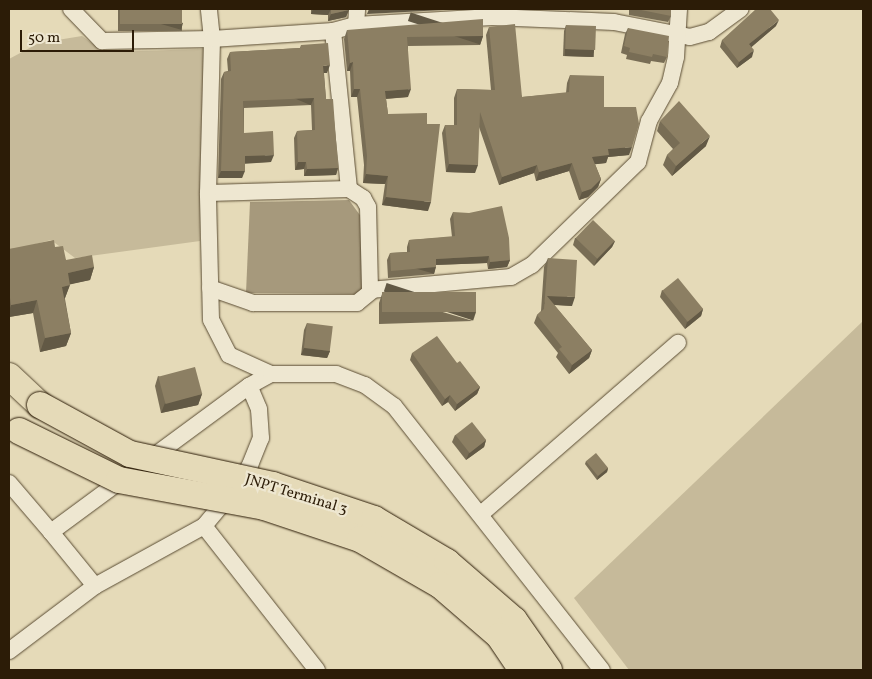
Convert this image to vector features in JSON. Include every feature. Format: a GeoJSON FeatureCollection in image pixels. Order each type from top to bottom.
{"type":"FeatureCollection","features":[{"type":"Feature","properties":{"kind":"main road","name":"JNPT Terminal 3"},"geometry":{"type":"LineString","coordinates":[[9,376],[40,405],[130,454],[273,485],[374,519],[447,562],[462,574],[514,620],[548,670]]}},
{"type":"Feature","properties":{"kind":"main road","name":"JNPT Terminal 3"},"geometry":{"type":"LineString","coordinates":[[9,421],[19,431],[119,480],[264,507],[360,539],[440,585],[499,636],[522,670]]}},
{"type":"Feature","properties":{"kind":"street"},"geometry":{"type":"LineString","coordinates":[[71,9],[102,41],[212,39],[333,31],[356,17],[492,17],[614,22],[678,37],[699,36],[709,32],[741,9]]}},
{"type":"Feature","properties":{"kind":"street"},"geometry":{"type":"LineString","coordinates":[[209,9],[212,39],[208,193],[211,320],[229,355],[271,374],[336,374],[364,385],[394,406],[482,514],[602,670]]}},
{"type":"Feature","properties":{"kind":"street"},"geometry":{"type":"LineString","coordinates":[[208,193],[349,189],[363,198],[368,207],[370,290],[511,277],[535,266],[638,162],[649,121],[670,83],[678,37],[679,9]]}},
{"type":"Feature","properties":{"kind":"street"},"geometry":{"type":"LineString","coordinates":[[333,31],[349,189]]}},
{"type":"Feature","properties":{"kind":"street"},"geometry":{"type":"LineString","coordinates":[[210,288],[253,302],[291,303],[357,303],[374,290]]}},
{"type":"Feature","properties":{"kind":"street"},"geometry":{"type":"LineString","coordinates":[[482,514],[678,343]]}},
{"type":"Feature","properties":{"kind":"street"},"geometry":{"type":"LineString","coordinates":[[51,532],[249,386],[271,374]]}},
{"type":"Feature","properties":{"kind":"street"},"geometry":{"type":"LineString","coordinates":[[9,651],[95,586],[204,526],[246,471],[261,438],[259,408],[249,386]]}},
{"type":"Feature","properties":{"kind":"street"},"geometry":{"type":"LineString","coordinates":[[9,483],[95,586]]}},
{"type":"Feature","properties":{"kind":"street"},"geometry":{"type":"LineString","coordinates":[[204,526],[317,670]]}},
{"type":"Feature","properties":{"kind":"shaded area"},"geometry":{"type":"Polygon","coordinates":[[[82,36],[104,52],[205,49],[200,241],[75,258],[51,240],[9,251],[9,59],[39,43],[82,36]]]}},
{"type":"Feature","properties":{"kind":"shaded area"},"geometry":{"type":"Polygon","coordinates":[[[349,200],[362,218],[363,294],[246,293],[250,202],[349,200]]]}},
{"type":"Feature","properties":{"kind":"shaded area"},"geometry":{"type":"Polygon","coordinates":[[[863,321],[863,670],[629,670],[574,598],[863,321]]]}},
{"type":"Feature","properties":{"kind":"building"},"geometry":{"type":"Polygon","coordinates":[[[120,9],[182,9],[182,24],[120,24],[120,9]]]}},
{"type":"Feature","properties":{"kind":"building"},"geometry":{"type":"Polygon","coordinates":[[[331,9],[349,9],[349,10],[331,14],[331,9]]]}},
{"type":"Feature","properties":{"kind":"building"},"geometry":{"type":"Polygon","coordinates":[[[636,9],[671,9],[671,16],[636,9]]]}},
{"type":"Feature","properties":{"kind":"building"},"geometry":{"type":"Polygon","coordinates":[[[756,9],[770,9],[779,20],[749,44],[754,50],[739,62],[722,40],[756,9]]]}},
{"type":"Feature","properties":{"kind":"building"},"geometry":{"type":"Polygon","coordinates":[[[483,19],[483,36],[407,37],[411,89],[385,91],[388,114],[427,113],[427,124],[440,124],[431,202],[386,197],[388,176],[366,174],[367,156],[360,89],[354,89],[353,62],[350,63],[347,30],[483,19]]]}},
{"type":"Feature","properties":{"kind":"building"},"geometry":{"type":"Polygon","coordinates":[[[515,24],[522,97],[569,92],[570,75],[604,76],[604,107],[636,107],[639,124],[632,147],[608,149],[609,155],[592,157],[601,179],[591,189],[582,192],[572,163],[539,172],[537,165],[502,177],[480,112],[478,165],[449,164],[445,125],[457,125],[457,89],[495,90],[489,27],[515,24]]]}},
{"type":"Feature","properties":{"kind":"building"},"geometry":{"type":"Polygon","coordinates":[[[566,25],[596,26],[595,50],[565,49],[566,25]]]}},
{"type":"Feature","properties":{"kind":"building"},"geometry":{"type":"Polygon","coordinates":[[[628,28],[669,36],[667,57],[653,54],[652,57],[629,52],[630,48],[624,46],[628,28]]]}},
{"type":"Feature","properties":{"kind":"building"},"geometry":{"type":"Polygon","coordinates":[[[328,43],[330,65],[323,66],[326,99],[333,99],[338,168],[307,169],[306,162],[298,162],[297,131],[315,130],[314,98],[243,101],[244,133],[273,131],[274,155],[245,156],[245,171],[221,171],[224,72],[231,71],[230,52],[301,48],[301,45],[328,43]]]}},
{"type":"Feature","properties":{"kind":"building"},"geometry":{"type":"Polygon","coordinates":[[[679,101],[710,136],[676,166],[667,155],[680,143],[660,121],[679,101]]]}},
{"type":"Feature","properties":{"kind":"building"},"geometry":{"type":"Polygon","coordinates":[[[502,206],[509,238],[510,260],[490,262],[489,256],[436,259],[436,267],[391,271],[390,253],[410,252],[409,240],[455,236],[453,212],[469,213],[502,206]]]}},
{"type":"Feature","properties":{"kind":"building"},"geometry":{"type":"Polygon","coordinates":[[[593,220],[615,241],[597,259],[576,238],[593,220]]]}},
{"type":"Feature","properties":{"kind":"building"},"geometry":{"type":"Polygon","coordinates":[[[54,240],[55,247],[63,246],[66,260],[92,255],[94,267],[68,273],[70,285],[62,287],[71,333],[45,338],[37,300],[11,305],[9,298],[9,249],[54,240]]]}},
{"type":"Feature","properties":{"kind":"building"},"geometry":{"type":"Polygon","coordinates":[[[548,258],[577,260],[575,297],[547,296],[592,350],[572,365],[559,349],[562,347],[537,315],[544,309],[548,258]]]}},
{"type":"Feature","properties":{"kind":"building"},"geometry":{"type":"Polygon","coordinates":[[[678,278],[703,309],[688,322],[662,291],[678,278]]]}},
{"type":"Feature","properties":{"kind":"building"},"geometry":{"type":"Polygon","coordinates":[[[382,292],[476,292],[476,312],[382,312],[382,292]]]}},
{"type":"Feature","properties":{"kind":"building"},"geometry":{"type":"Polygon","coordinates":[[[307,323],[333,326],[330,351],[304,348],[307,323]]]}},
{"type":"Feature","properties":{"kind":"building"},"geometry":{"type":"Polygon","coordinates":[[[437,336],[457,363],[460,361],[480,387],[457,404],[450,395],[445,399],[412,353],[437,336]]]}},
{"type":"Feature","properties":{"kind":"building"},"geometry":{"type":"Polygon","coordinates":[[[195,367],[202,394],[166,404],[158,377],[195,367]]]}},
{"type":"Feature","properties":{"kind":"building"},"geometry":{"type":"Polygon","coordinates":[[[472,422],[486,440],[470,453],[455,435],[472,422]]]}},
{"type":"Feature","properties":{"kind":"building"},"geometry":{"type":"Polygon","coordinates":[[[596,453],[608,468],[598,476],[586,461],[596,453]]]}}]}
